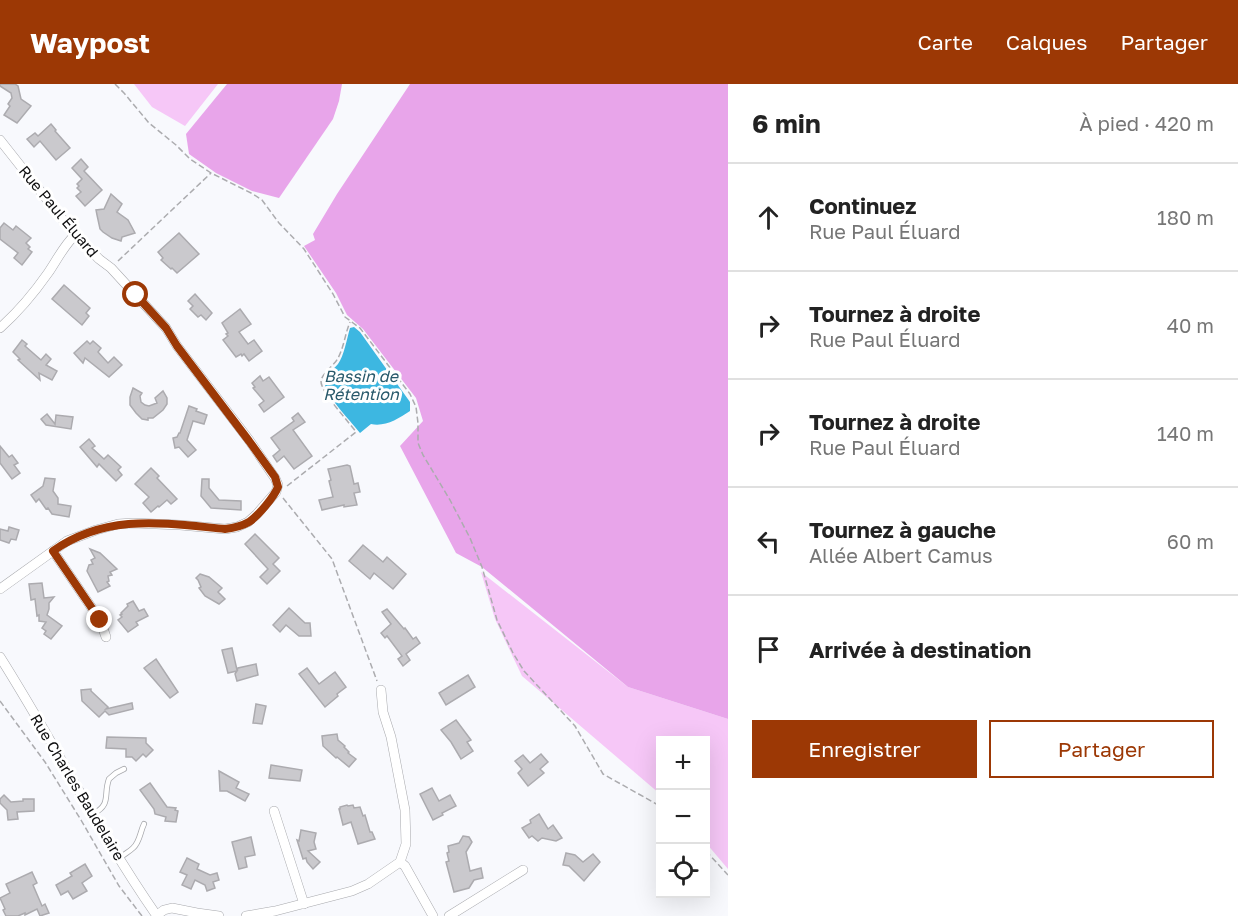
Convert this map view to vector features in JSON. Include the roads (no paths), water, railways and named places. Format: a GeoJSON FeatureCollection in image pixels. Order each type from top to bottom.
{"type":"FeatureCollection","features":[{"type":"Feature","properties":{"kind":"street","name":"Rue Paul Éluard"},"geometry":{"type":"LineString","coordinates":[[0,140],[76,234],[99,259],[111,267],[166,328],[275,477],[278,489],[257,514],[248,522],[237,527],[225,529],[169,524],[118,524],[82,534],[53,551]]}},
{"type":"Feature","properties":{"kind":"street"},"geometry":{"type":"LineString","coordinates":[[0,328],[44,278],[68,241],[76,234]]}},
{"type":"Feature","properties":{"kind":"street"},"geometry":{"type":"LineString","coordinates":[[0,589],[53,551],[100,620],[106,637]]}},
{"type":"Feature","properties":{"kind":"street","name":"Rue Charles Baudelaire"},"geometry":{"type":"LineString","coordinates":[[0,657],[93,814],[157,916]]}},
{"type":"Feature","properties":{"kind":"street"},"geometry":{"type":"LineString","coordinates":[[246,916],[352,891],[368,884],[400,862],[406,844],[405,810],[391,737],[383,712],[381,690]]}},
{"type":"Feature","properties":{"kind":"street"},"geometry":{"type":"LineString","coordinates":[[274,812],[304,904]]}},
{"type":"Feature","properties":{"kind":"street"},"geometry":{"type":"LineString","coordinates":[[400,862],[405,866],[433,916]]}},
{"type":"Feature","properties":{"kind":"street"},"geometry":{"type":"LineString","coordinates":[[449,916],[523,870]]}},
{"type":"Feature","properties":{"kind":"street"},"geometry":{"type":"LineString","coordinates":[[157,916],[164,910],[172,908],[219,916]]}},
{"type":"Feature","properties":{"kind":"lane"},"geometry":{"type":"LineString","coordinates":[[93,814],[104,807],[109,779],[124,770]]}},
{"type":"Feature","properties":{"kind":"lane"},"geometry":{"type":"LineString","coordinates":[[120,858],[135,846],[144,824]]}},
{"type":"Feature","properties":{"kind":"water","name":"Bassin de Rétention"},"geometry":{"type":"Polygon","coordinates":[[[354,327],[360,332],[410,402],[410,411],[386,423],[371,424],[360,433],[327,391],[325,384],[325,378],[340,361],[350,328],[354,327]]]}}]}
